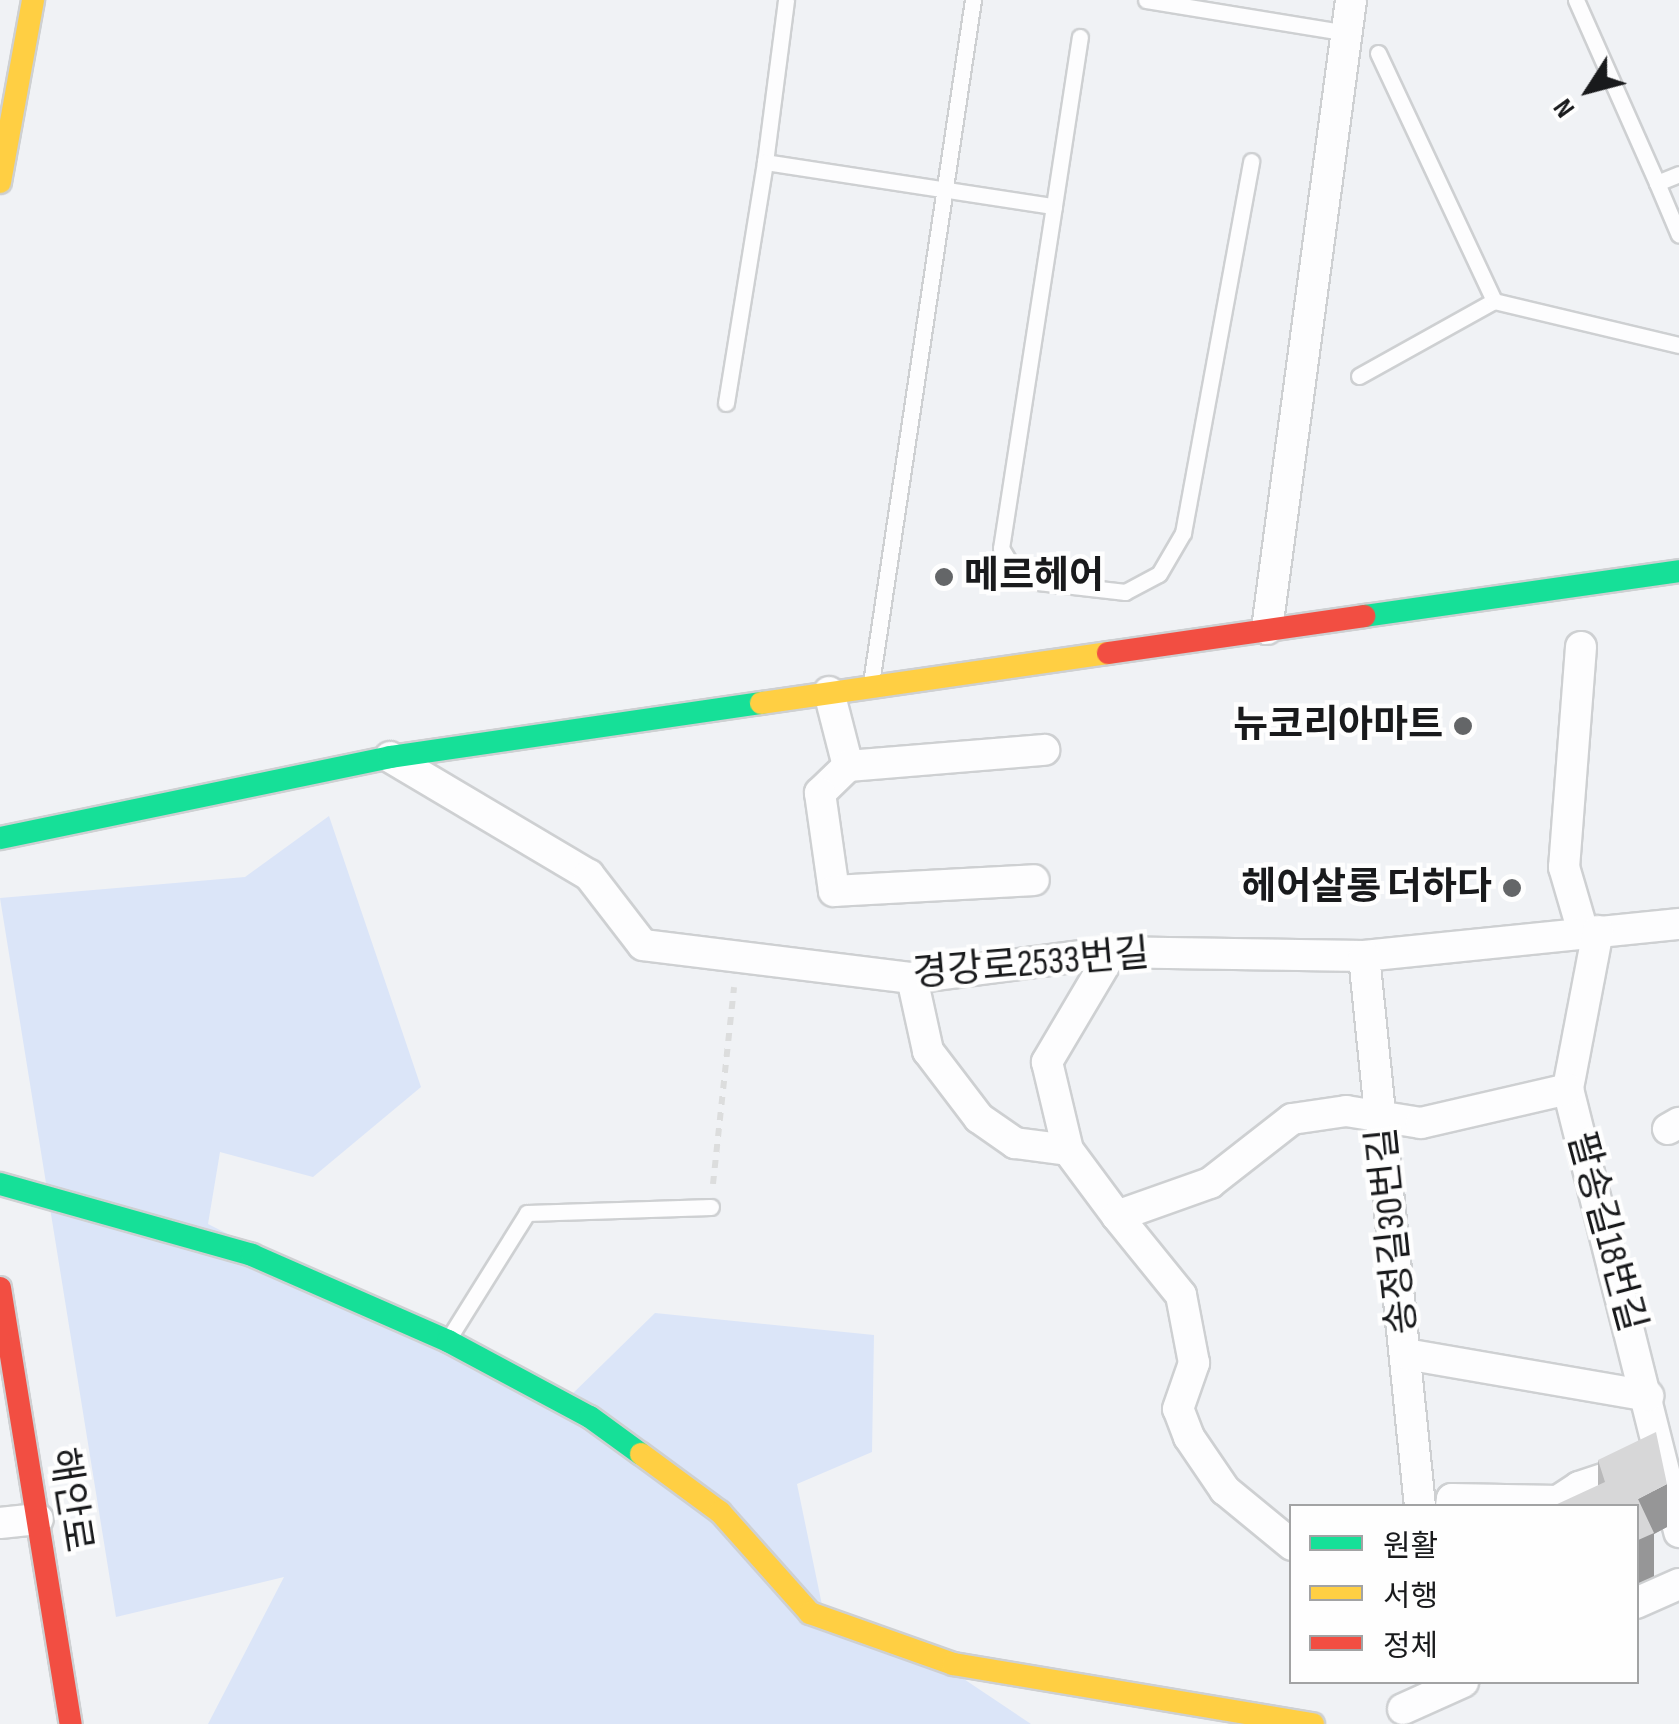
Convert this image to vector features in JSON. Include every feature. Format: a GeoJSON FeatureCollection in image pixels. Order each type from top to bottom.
{"type":"FeatureCollection","features":[{"type":"Feature","properties":{"kind":"street"},"geometry":{"type":"LineString","coordinates":[[0,182],[33,0]]}},
{"type":"Feature","properties":{"kind":"street"},"geometry":{"type":"LineString","coordinates":[[1267,628],[1352,0]]}},
{"type":"Feature","properties":{"kind":"street"},"geometry":{"type":"LineString","coordinates":[[0,838],[390,756],[1679,570]]}},
{"type":"Feature","properties":{"kind":"street"},"geometry":{"type":"LineString","coordinates":[[1581,647],[1564,867],[1590,932]]}},
{"type":"Feature","properties":{"kind":"street"},"geometry":{"type":"LineString","coordinates":[[829,692],[848,766]]}},
{"type":"Feature","properties":{"kind":"street"},"geometry":{"type":"LineString","coordinates":[[1034,880],[834,890],[820,793],[848,766],[1044,750]]}},
{"type":"Feature","properties":{"kind":"street","name":"경강로2533번길"},"geometry":{"type":"LineString","coordinates":[[390,756],[589,876],[644,945],[912,978],[1112,952],[1364,956],[1679,924]]}},
{"type":"Feature","properties":{"kind":"street","name":"팔송길18번길"},"geometry":{"type":"LineString","coordinates":[[1590,932],[1568,1089],[1679,1532]]}},
{"type":"Feature","properties":{"kind":"street"},"geometry":{"type":"LineString","coordinates":[[1112,952],[1047,1062],[1068,1150],[1181,1295],[1194,1363],[1178,1409],[1189,1436],[1225,1490],[1289,1543]]}},
{"type":"Feature","properties":{"kind":"street","name":"송정길30번길"},"geometry":{"type":"LineString","coordinates":[[1364,956],[1420,1504]]}},
{"type":"Feature","properties":{"kind":"street"},"geometry":{"type":"LineString","coordinates":[[912,978],[928,1051],[979,1118],[1016,1143],[1068,1150]]}},
{"type":"Feature","properties":{"kind":"street"},"geometry":{"type":"LineString","coordinates":[[1117,1216],[1210,1183],[1292,1119],[1346,1111],[1420,1123],[1568,1089]]}},
{"type":"Feature","properties":{"kind":"street"},"geometry":{"type":"LineString","coordinates":[[0,1184],[110,1210],[252,1256],[448,1340],[590,1417],[720,1512],[810,1613],[953,1664],[1314,1724]]}},
{"type":"Feature","properties":{"kind":"street","name":"해안로"},"geometry":{"type":"LineString","coordinates":[[0,1288],[71,1724]]}},
{"type":"Feature","properties":{"kind":"street"},"geometry":{"type":"LineString","coordinates":[[1406,1354],[1648,1396]]}},
{"type":"Feature","properties":{"kind":"street"},"geometry":{"type":"LineString","coordinates":[[1451,1504],[1452,1499],[1554,1504],[1580,1487],[1662,1460]]}},
{"type":"Feature","properties":{"kind":"street"},"geometry":{"type":"LineString","coordinates":[[0,1522],[38,1519]]}},
{"type":"Feature","properties":{"kind":"street"},"geometry":{"type":"LineString","coordinates":[[1639,1603],[1679,1584]]}},
{"type":"Feature","properties":{"kind":"street"},"geometry":{"type":"LineString","coordinates":[[1403,1705],[1458,1684]]}},
{"type":"Feature","properties":{"kind":"lane"},"geometry":{"type":"LineString","coordinates":[[726,402],[766,162],[786,0]]}},
{"type":"Feature","properties":{"kind":"lane"},"geometry":{"type":"LineString","coordinates":[[871,686],[973,0]]}},
{"type":"Feature","properties":{"kind":"lane"},"geometry":{"type":"LineString","coordinates":[[1146,0],[1347,33]]}},
{"type":"Feature","properties":{"kind":"lane"},"geometry":{"type":"LineString","coordinates":[[1576,0],[1679,235]]}},
{"type":"Feature","properties":{"kind":"lane"},"geometry":{"type":"LineString","coordinates":[[1080,38],[1001,548],[1020,580],[1126,592],[1159,574],[1183,533],[1251,160]]}},
{"type":"Feature","properties":{"kind":"lane"},"geometry":{"type":"LineString","coordinates":[[1378,53],[1494,301]]}},
{"type":"Feature","properties":{"kind":"lane"},"geometry":{"type":"LineString","coordinates":[[766,162],[944,194],[1054,206]]}},
{"type":"Feature","properties":{"kind":"lane"},"geometry":{"type":"LineString","coordinates":[[1658,183],[1679,174]]}},
{"type":"Feature","properties":{"kind":"lane"},"geometry":{"type":"LineString","coordinates":[[1359,376],[1494,301],[1679,344]]}},
{"type":"Feature","properties":{"kind":"lane"},"geometry":{"type":"LineString","coordinates":[[448,1340],[528,1212],[711,1207]]}},
{"type":"Feature","properties":{"kind":"path"},"geometry":{"type":"LineString","coordinates":[[711,1207],[737,956]]}},
{"type":"Feature","properties":{"kind":"shaded area"},"geometry":{"type":"Polygon","coordinates":[[[329,816],[421,1087],[313,1177],[220,1152],[208,1224],[563,1403],[655,1313],[874,1335],[872,1452],[797,1484],[822,1605],[925,1653],[1031,1724],[208,1724],[284,1577],[116,1617],[0,898],[245,877],[329,816]]]}},
{"type":"Feature","properties":{"kind":"building"},"geometry":{"type":"Polygon","coordinates":[[[1656,1432],[1667,1484],[1638,1499],[1654,1533],[1639,1540],[1639,1504],[1557,1504],[1605,1482],[1598,1460],[1656,1432]]]}},
{"type":"Feature","properties":{"kind":"traffic: fast"},"geometry":{"type":"LineString","coordinates":[[1364,616],[1679,571]]}},
{"type":"Feature","properties":{"kind":"traffic: fast"},"geometry":{"type":"LineString","coordinates":[[0,838],[390,757],[761,703]]}},
{"type":"Feature","properties":{"kind":"traffic: fast"},"geometry":{"type":"LineString","coordinates":[[0,1184],[252,1255],[448,1341],[590,1417],[641,1454]]}},
{"type":"Feature","properties":{"kind":"traffic: slow"},"geometry":{"type":"LineString","coordinates":[[0,182],[33,0]]}},
{"type":"Feature","properties":{"kind":"traffic: slow"},"geometry":{"type":"LineString","coordinates":[[761,703],[1108,653]]}},
{"type":"Feature","properties":{"kind":"traffic: slow"},"geometry":{"type":"LineString","coordinates":[[641,1454],[720,1512],[810,1613],[953,1664],[1313,1724]]}},
{"type":"Feature","properties":{"kind":"traffic: jam"},"geometry":{"type":"LineString","coordinates":[[1108,653],[1364,616]]}},
{"type":"Feature","properties":{"kind":"traffic: jam"},"geometry":{"type":"LineString","coordinates":[[0,1288],[71,1724]]}},
{"type":"Feature","properties":{"kind":"place","name":"메르헤어"},"geometry":{"type":"Point","coordinates":[944,577]}},
{"type":"Feature","properties":{"kind":"place","name":"뉴코리아마트"},"geometry":{"type":"Point","coordinates":[1463,726]}},
{"type":"Feature","properties":{"kind":"place","name":"헤어살롱 더하다"},"geometry":{"type":"Point","coordinates":[1512,888]}}]}
